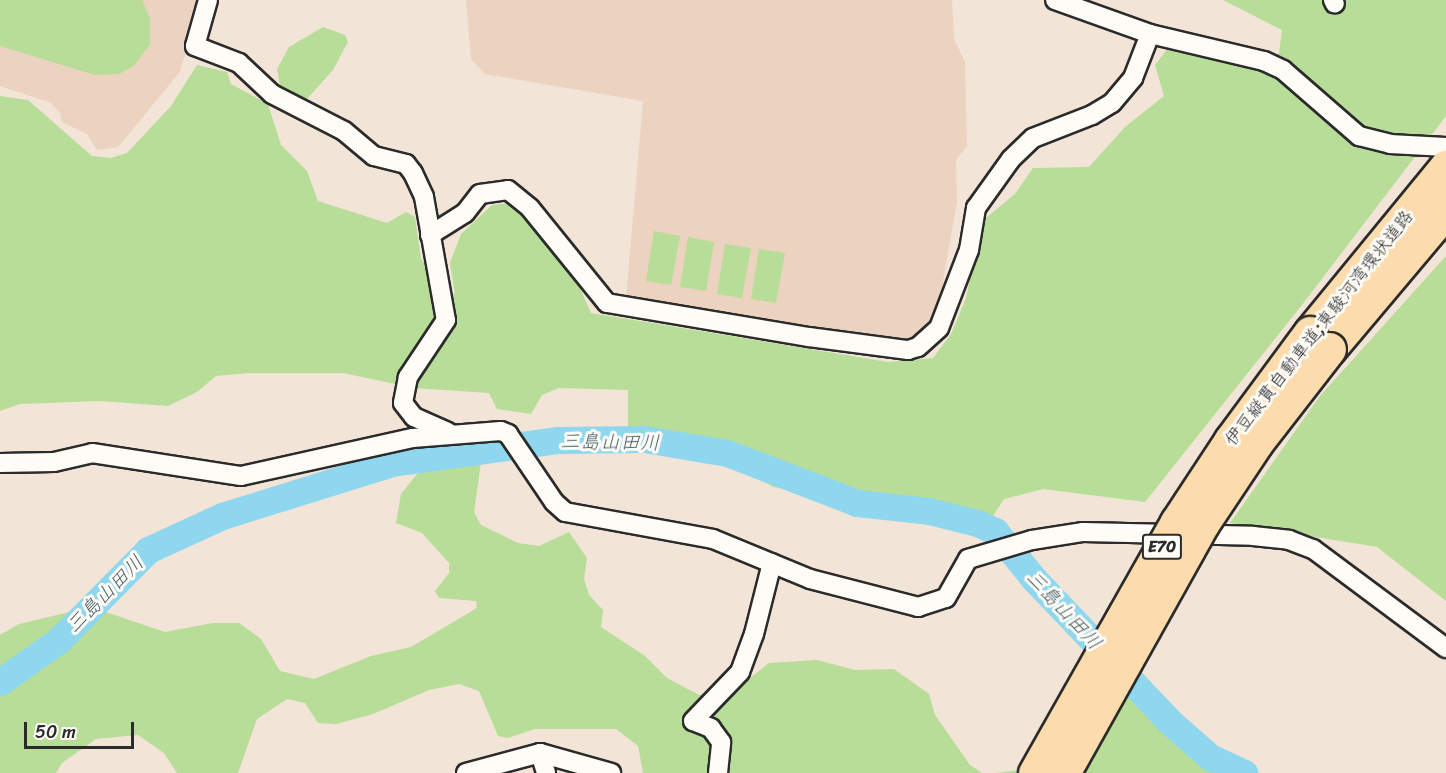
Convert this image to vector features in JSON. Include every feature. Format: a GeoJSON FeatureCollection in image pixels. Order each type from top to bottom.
{"type":"FeatureCollection","features":[{"type":"Feature","properties":{"kind":"highway"},"geometry":{"type":"LineString","coordinates":[[1373,254],[1446,158]]}},
{"type":"Feature","properties":{"kind":"highway","name":"伊豆縦貫自動車道;東駿河湾環状道路"},"geometry":{"type":"LineString","coordinates":[[1063,773],[1202,524],[1257,443],[1373,254],[1446,167]]}},
{"type":"Feature","properties":{"kind":"highway","name":"伊豆縦貫自動車道;東駿河湾環状道路"},"geometry":{"type":"LineString","coordinates":[[1035,773],[1177,522],[1231,440],[1319,341],[1446,210]]}},
{"type":"Feature","properties":{"kind":"street"},"geometry":{"type":"LineString","coordinates":[[208,0],[195,46],[239,63],[272,94],[344,131],[374,156],[406,164],[421,188],[446,320],[408,376],[403,404],[414,417],[448,432]]}},
{"type":"Feature","properties":{"kind":"street"},"geometry":{"type":"LineString","coordinates":[[1055,0],[1150,34],[1264,61],[1283,70],[1348,130],[1390,144],[1446,147]]}},
{"type":"Feature","properties":{"kind":"street"},"geometry":{"type":"LineString","coordinates":[[430,235],[465,213],[480,194],[508,190],[530,208],[607,303],[798,335],[908,350],[918,348],[939,328],[969,250],[976,208],[1011,159],[1033,138],[1092,115],[1112,103],[1133,78],[1150,34]]}},
{"type":"Feature","properties":{"kind":"street"},"geometry":{"type":"LineString","coordinates":[[0,463],[54,462],[92,453],[241,476],[448,432],[501,431],[508,434],[545,490],[565,512],[713,539],[810,579],[918,607],[946,598],[968,559],[986,551],[1032,540],[1114,532],[1289,540],[1341,566],[1446,648]]}},
{"type":"Feature","properties":{"kind":"street"},"geometry":{"type":"LineString","coordinates":[[718,773],[721,742],[711,728],[693,721],[740,672],[754,634],[772,563]]}},
{"type":"Feature","properties":{"kind":"street"},"geometry":{"type":"LineString","coordinates":[[540,753],[546,773]]}},
{"type":"Feature","properties":{"kind":"street"},"geometry":{"type":"LineString","coordinates":[[469,773],[540,753],[611,773]]}},
{"type":"Feature","properties":{"kind":"shaded area"},"geometry":{"type":"Polygon","coordinates":[[[0,0],[204,0],[179,73],[118,147],[97,150],[87,134],[62,122],[60,113],[51,103],[0,86],[0,0]]]}},
{"type":"Feature","properties":{"kind":"shaded area"},"geometry":{"type":"Polygon","coordinates":[[[466,0],[952,0],[954,39],[965,62],[967,146],[956,160],[957,202],[940,298],[924,337],[894,342],[626,299],[643,101],[485,74],[471,59],[466,0]]]}},
{"type":"Feature","properties":{"kind":"green space"},"geometry":{"type":"Polygon","coordinates":[[[0,0],[142,0],[150,18],[150,44],[134,66],[119,74],[95,75],[0,46],[0,0]]]}},
{"type":"Feature","properties":{"kind":"green space"},"geometry":{"type":"Polygon","coordinates":[[[1223,0],[1446,0],[1446,116],[1305,301],[1145,502],[1043,489],[1004,499],[991,519],[773,487],[699,442],[628,435],[628,390],[559,388],[542,395],[531,414],[497,409],[489,393],[414,388],[343,373],[249,373],[216,376],[197,392],[168,406],[100,401],[20,404],[0,411],[0,96],[28,100],[92,156],[111,158],[127,153],[171,106],[197,65],[227,72],[231,84],[268,104],[281,145],[307,171],[318,201],[387,223],[406,212],[415,217],[421,259],[432,272],[434,297],[455,294],[450,263],[461,234],[492,205],[509,203],[528,220],[578,284],[591,313],[888,362],[933,358],[951,334],[966,298],[982,221],[1015,194],[1033,168],[1089,167],[1125,127],[1164,96],[1155,65],[1168,48],[1257,68],[1279,53],[1282,30],[1223,0]]]}},
{"type":"Feature","properties":{"kind":"green space"},"geometry":{"type":"Polygon","coordinates":[[[323,27],[345,35],[348,42],[333,70],[306,100],[293,100],[281,92],[277,69],[289,47],[323,27]]]}},
{"type":"Feature","properties":{"kind":"green space"},"geometry":{"type":"Polygon","coordinates":[[[654,231],[680,236],[671,285],[646,281],[654,231]]]}},
{"type":"Feature","properties":{"kind":"green space"},"geometry":{"type":"Polygon","coordinates":[[[688,237],[714,242],[706,291],[680,287],[688,237]]]}},
{"type":"Feature","properties":{"kind":"green space"},"geometry":{"type":"Polygon","coordinates":[[[725,244],[751,248],[742,298],[717,294],[725,244]]]}},
{"type":"Feature","properties":{"kind":"green space"},"geometry":{"type":"Polygon","coordinates":[[[759,249],[785,253],[776,303],[751,299],[759,249]]]}},
{"type":"Feature","properties":{"kind":"green space"},"geometry":{"type":"Polygon","coordinates":[[[1446,256],[1446,601],[1377,547],[1230,523],[1320,396],[1446,256]]]}},
{"type":"Feature","properties":{"kind":"green space"},"geometry":{"type":"Polygon","coordinates":[[[481,462],[474,512],[481,525],[518,543],[539,546],[569,532],[587,558],[584,579],[589,595],[603,610],[601,627],[645,656],[667,678],[699,695],[723,692],[741,685],[769,663],[817,660],[855,670],[894,669],[929,694],[935,715],[970,765],[982,773],[643,773],[638,746],[616,729],[535,729],[508,738],[498,736],[479,691],[459,684],[429,690],[373,714],[336,724],[318,723],[305,703],[287,699],[257,719],[238,773],[177,773],[164,753],[138,735],[96,739],[62,763],[56,773],[0,773],[0,635],[19,624],[91,607],[165,632],[213,623],[239,623],[261,639],[280,671],[314,679],[371,656],[411,647],[477,608],[476,601],[439,598],[435,591],[449,573],[449,563],[422,533],[396,523],[401,494],[417,474],[435,466],[481,462]]]}},
{"type":"Feature","properties":{"kind":"green space"},"geometry":{"type":"Polygon","coordinates":[[[1127,695],[1150,719],[1238,773],[996,773],[1019,770],[1096,735],[1113,705],[1127,695]]]}},
{"type":"Feature","properties":{"kind":"waterway","name":"三島山田川"},"geometry":{"type":"LineString","coordinates":[[0,682],[59,640],[148,550],[222,516],[392,463],[558,440],[644,439],[727,453],[857,503],[929,511],[977,523],[995,531],[1034,579],[1170,722],[1210,757],[1245,773]]}}]}
